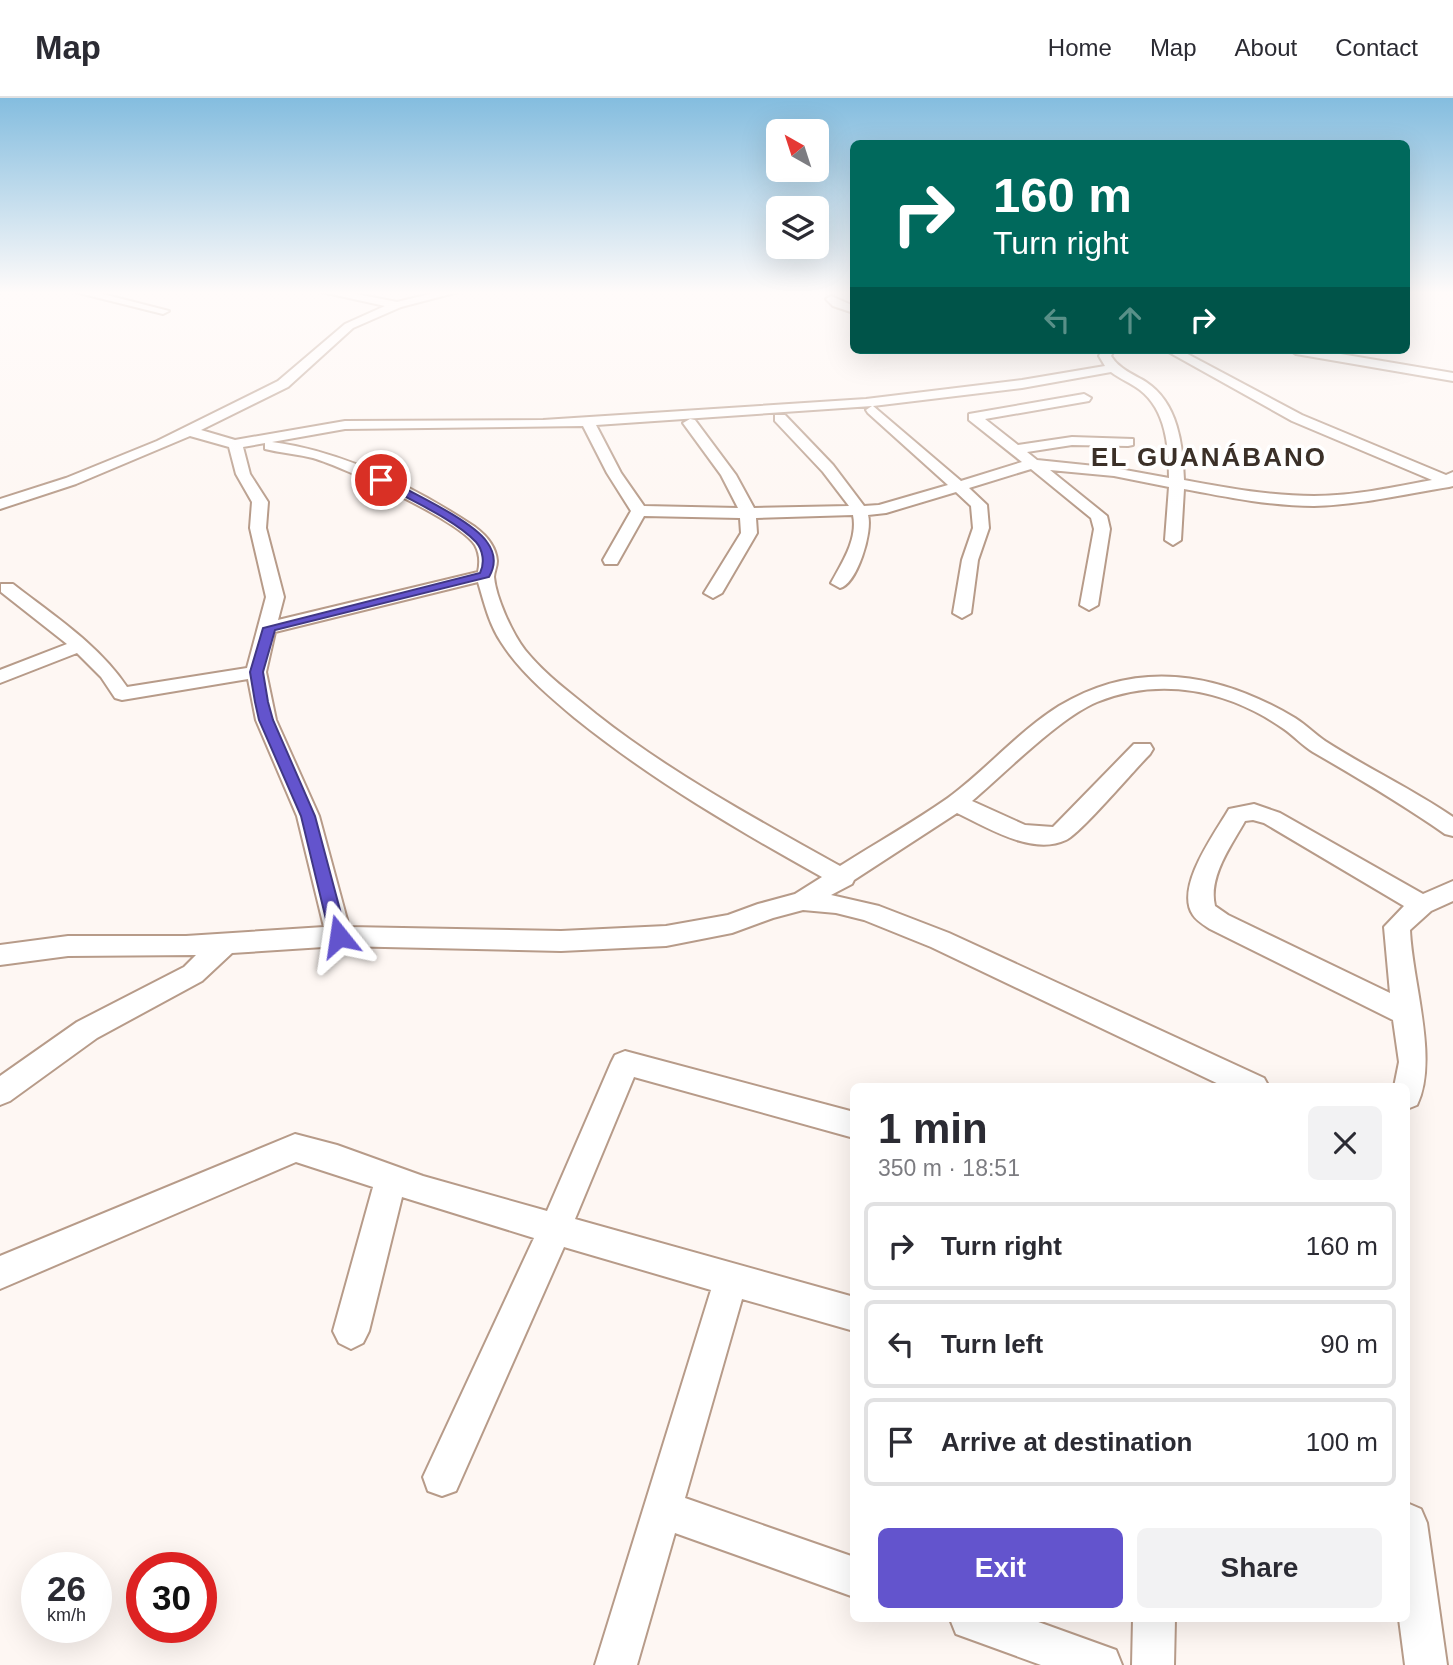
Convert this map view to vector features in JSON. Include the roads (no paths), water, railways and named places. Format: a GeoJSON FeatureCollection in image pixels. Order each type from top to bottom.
{"type":"FeatureCollection","features":[{"type":"Feature","properties":{"kind":"street"},"geometry":{"type":"LineString","coordinates":[[2,500],[71,481],[189,431],[284,384],[305,365]]}},
{"type":"Feature","properties":{"kind":"street"},"geometry":{"type":"LineString","coordinates":[[1111,365],[1145,388],[1164,413],[1175,446],[1177,483],[1173,540]]}},
{"type":"Feature","properties":{"kind":"street"},"geometry":{"type":"LineString","coordinates":[[1199,365],[1297,418],[1452,480]]}},
{"type":"Feature","properties":{"kind":"street"},"geometry":{"type":"LineString","coordinates":[[1384,365],[1453,377]]}},
{"type":"Feature","properties":{"kind":"street"},"geometry":{"type":"LineString","coordinates":[[235,444],[345,425],[588,422],[866,403],[1022,384],[1113,368]]}},
{"type":"Feature","properties":{"kind":"street"},"geometry":{"type":"LineString","coordinates":[[1084,398],[974,415],[1098,516],[1102,529],[1089,605]]}},
{"type":"Feature","properties":{"kind":"street"},"geometry":{"type":"LineString","coordinates":[[873,410],[979,505],[981,528],[970,560],[962,613]]}},
{"type":"Feature","properties":{"kind":"street"},"geometry":{"type":"LineString","coordinates":[[780,418],[850,494],[862,512],[858,546],[840,583]]}},
{"type":"Feature","properties":{"kind":"street"},"geometry":{"type":"LineString","coordinates":[[588,422],[614,473],[639,511]]}},
{"type":"Feature","properties":{"kind":"street"},"geometry":{"type":"LineString","coordinates":[[690,423],[736,486],[748,513],[748,533],[713,593]]}},
{"type":"Feature","properties":{"kind":"street"},"geometry":{"type":"LineString","coordinates":[[189,431],[235,444],[284,447],[362,470],[461,526],[482,542],[488,556],[485,575],[499,622],[510,643],[541,680],[633,755],[707,802],[843,878]]}},
{"type":"Feature","properties":{"kind":"street"},"geometry":{"type":"LineString","coordinates":[[1014,450],[1072,442],[1128,442]]}},
{"type":"Feature","properties":{"kind":"street"},"geometry":{"type":"LineString","coordinates":[[235,444],[243,474],[260,502],[258,528],[275,597],[256,672],[266,720],[308,816],[339,936]]}},
{"type":"Feature","properties":{"kind":"street"},"geometry":{"type":"LineString","coordinates":[[639,511],[748,513],[880,510],[1033,464],[1080,468],[1235,494],[1313,501],[1356,498],[1452,480]]}},
{"type":"Feature","properties":{"kind":"street"},"geometry":{"type":"LineString","coordinates":[[611,560],[639,511]]}},
{"type":"Feature","properties":{"kind":"street"},"geometry":{"type":"LineString","coordinates":[[269,628],[485,575]]}},
{"type":"Feature","properties":{"kind":"street"},"geometry":{"type":"LineString","coordinates":[[7,587],[80,645],[108,673],[122,694],[256,672]]}},
{"type":"Feature","properties":{"kind":"street"},"geometry":{"type":"LineString","coordinates":[[0,677],[80,645]]}},
{"type":"Feature","properties":{"kind":"street"},"geometry":{"type":"LineString","coordinates":[[0,955],[68,947],[226,943],[339,936],[561,941],[666,936],[732,924],[768,910],[803,901],[843,878],[956,803],[1063,712],[1089,698],[1128,686],[1170,682],[1200,684],[1250,702],[1290,724],[1317,745],[1400,792],[1453,828]]}},
{"type":"Feature","properties":{"kind":"street"},"geometry":{"type":"LineString","coordinates":[[956,803],[1032,836],[1045,838],[1060,834],[1142,749]]}},
{"type":"Feature","properties":{"kind":"street"},"geometry":{"type":"LineString","coordinates":[[1405,1013],[1219,922],[1203,911],[1199,891],[1215,853],[1237,814],[1254,812],[1272,818],[1422,905]]}},
{"type":"Feature","properties":{"kind":"street"},"geometry":{"type":"LineString","coordinates":[[1409,1083],[1413,1062],[1405,1013],[1397,927],[1422,905],[1453,890]]}},
{"type":"Feature","properties":{"kind":"street"},"geometry":{"type":"LineString","coordinates":[[803,901],[836,904],[870,912],[940,940],[1245,1083]]}},
{"type":"Feature","properties":{"kind":"street"},"geometry":{"type":"LineString","coordinates":[[0,1092],[87,1030],[193,974],[226,943]]}},
{"type":"Feature","properties":{"kind":"street"},"geometry":{"type":"LineString","coordinates":[[442,1477],[555,1229],[625,1063],[850,1124]]}},
{"type":"Feature","properties":{"kind":"street"},"geometry":{"type":"LineString","coordinates":[[0,1273],[295,1148],[337,1159],[390,1181],[850,1313]]}},
{"type":"Feature","properties":{"kind":"street"},"geometry":{"type":"LineString","coordinates":[[351,1331],[390,1181]]}},
{"type":"Feature","properties":{"kind":"street"},"geometry":{"type":"LineString","coordinates":[[616,1665],[731,1279]]}},
{"type":"Feature","properties":{"kind":"street"},"geometry":{"type":"LineString","coordinates":[[662,1508],[850,1576]]}},
{"type":"Feature","properties":{"kind":"street"},"geometry":{"type":"LineString","coordinates":[[1410,1545],[1426,1665]]}},
{"type":"Feature","properties":{"kind":"street"},"geometry":{"type":"LineString","coordinates":[[979,1622],[1101,1665]]}},
{"type":"Feature","properties":{"kind":"street"},"geometry":{"type":"LineString","coordinates":[[1153,1665],[1154,1622]]}},
{"type":"Feature","properties":{"kind":"district","name":"EL GUANÁBANO"},"geometry":{"type":"Point","coordinates":[1209,457]}}]}
